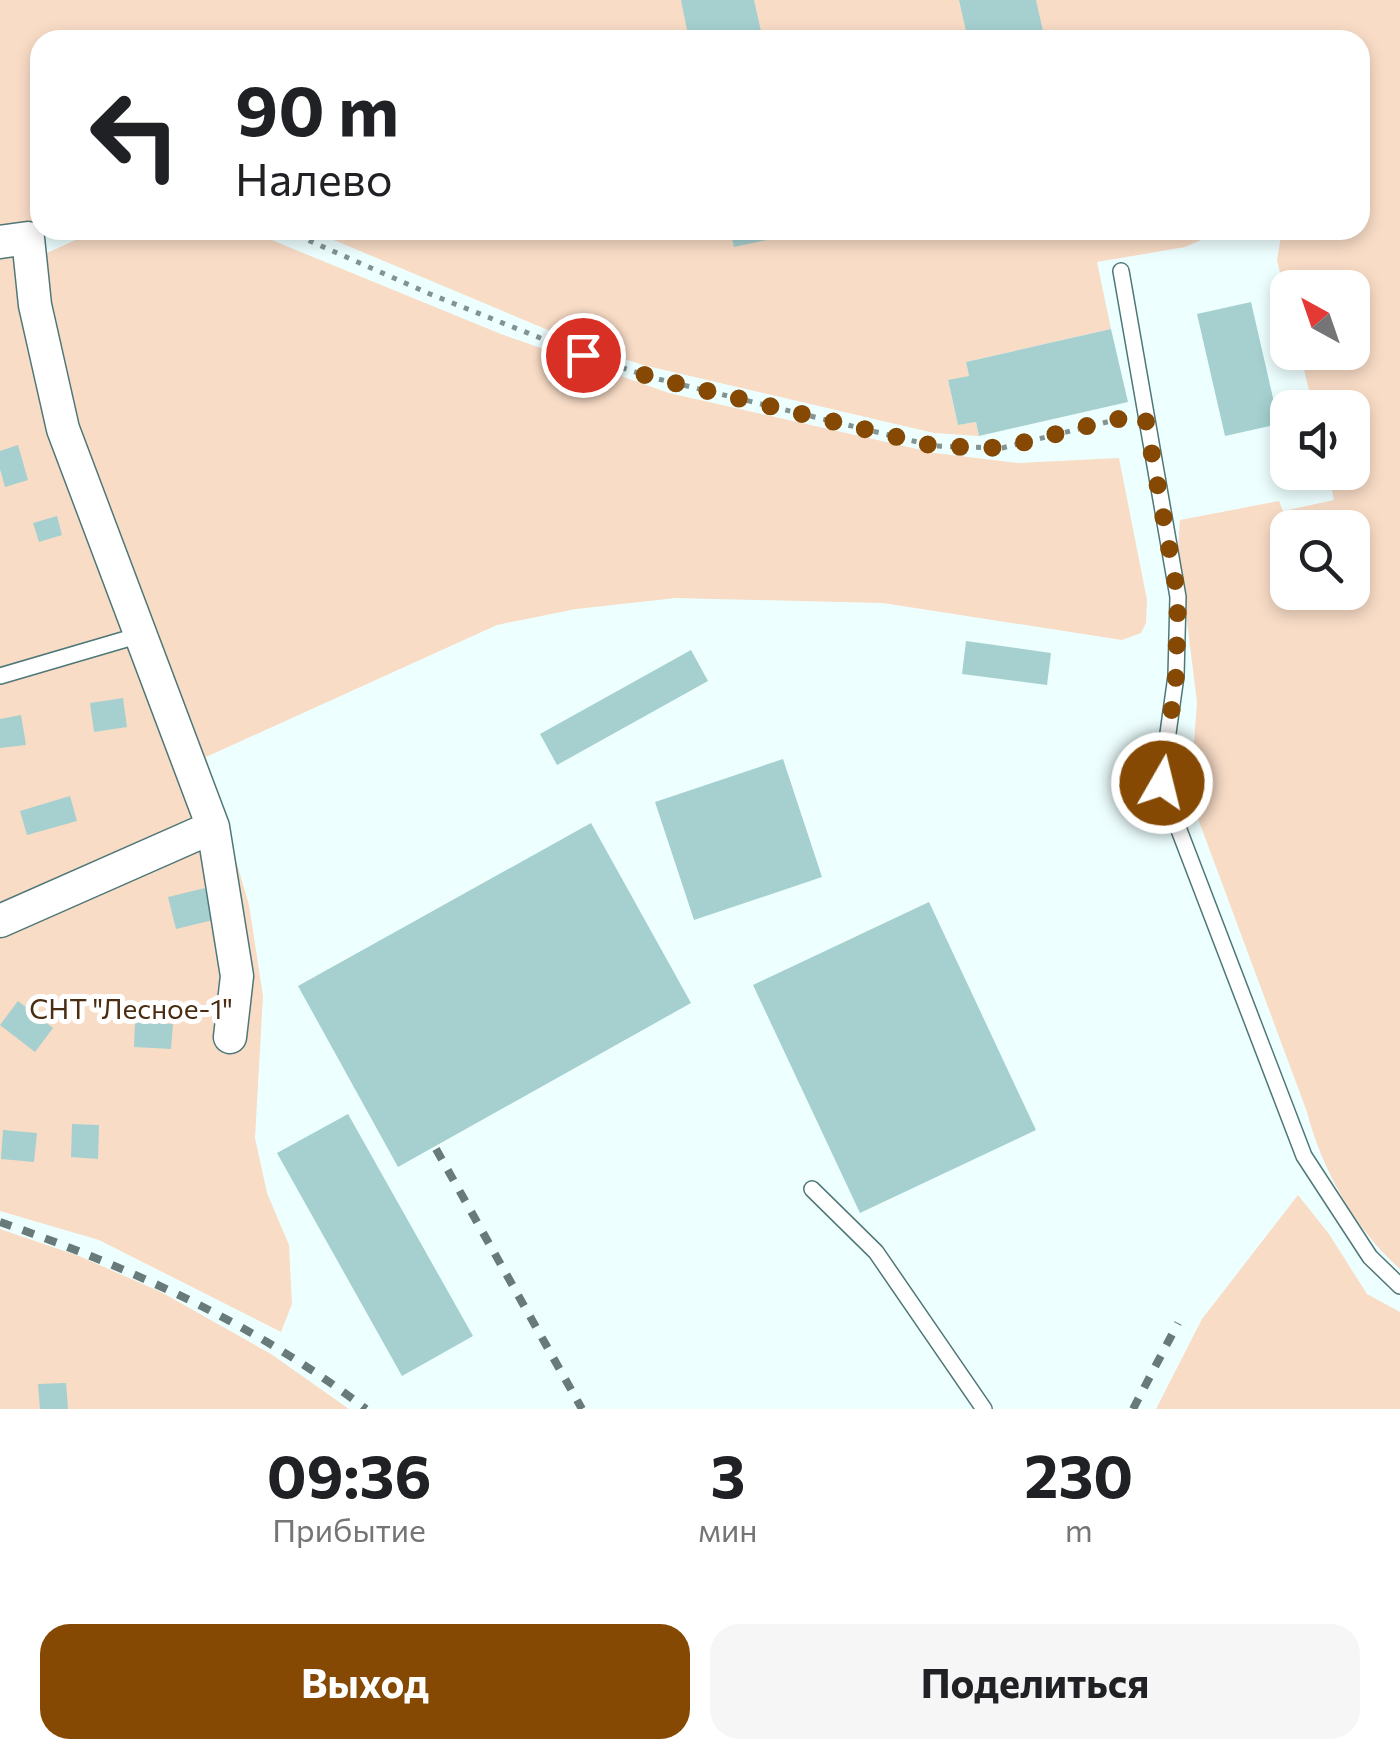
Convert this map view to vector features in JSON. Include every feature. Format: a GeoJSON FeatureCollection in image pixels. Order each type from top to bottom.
{"type":"FeatureCollection","features":[{"type":"Feature","properties":{"kind":"street"},"geometry":{"type":"LineString","coordinates":[[0,242],[28,238],[38,320],[63,429],[213,828],[238,976],[230,1037]]}},
{"type":"Feature","properties":{"kind":"street"},"geometry":{"type":"LineString","coordinates":[[0,920],[213,828]]}},
{"type":"Feature","properties":{"kind":"lane"},"geometry":{"type":"LineString","coordinates":[[1121,271],[1178,597],[1176,676],[1162,783],[1304,1156],[1370,1257],[1400,1286]]}},
{"type":"Feature","properties":{"kind":"lane"},"geometry":{"type":"LineString","coordinates":[[0,676],[140,634]]}},
{"type":"Feature","properties":{"kind":"lane"},"geometry":{"type":"LineString","coordinates":[[812,1190],[876,1252],[984,1409]]}},
{"type":"Feature","properties":{"kind":"path"},"geometry":{"type":"LineString","coordinates":[[307,240],[583,355],[654,378],[934,446],[1002,448],[1110,420],[1145,416]]}},
{"type":"Feature","properties":{"kind":"green space","name":"СНТ \"Лесное-1\""},"geometry":{"type":"Polygon","coordinates":[[[0,0],[1400,0],[1400,1269],[1369,1236],[1331,1177],[1190,797],[1197,702],[1178,550],[1180,520],[1279,501],[1283,510],[1270,510],[1270,610],[1370,610],[1370,510],[1288,510],[1334,500],[1332,490],[1370,490],[1370,390],[1309,390],[1304,370],[1370,370],[1370,270],[1279,270],[1277,260],[1280,240],[1370,240],[1370,30],[30,30],[30,240],[38,240],[34,259],[75,240],[271,240],[501,334],[669,393],[935,453],[1019,463],[1119,458],[1147,600],[1146,623],[1141,633],[1122,640],[883,603],[676,598],[576,609],[497,625],[206,757],[249,905],[263,996],[255,1138],[267,1193],[289,1245],[292,1304],[281,1332],[99,1240],[0,1211],[0,0]]]}},
{"type":"Feature","properties":{"kind":"green space"},"geometry":{"type":"Polygon","coordinates":[[[334,240],[1201,240],[1185,247],[1097,262],[1111,329],[966,362],[969,376],[948,381],[958,425],[976,422],[979,436],[934,433],[643,365],[591,348],[334,240]]]}},
{"type":"Feature","properties":{"kind":"green space"},"geometry":{"type":"Polygon","coordinates":[[[1298,1195],[1329,1234],[1367,1294],[1400,1312],[1400,1409],[1156,1409],[1202,1319],[1298,1195]]]}},
{"type":"Feature","properties":{"kind":"green space"},"geometry":{"type":"Polygon","coordinates":[[[0,1229],[79,1256],[161,1292],[271,1354],[349,1409],[0,1409],[0,1229]]]}},
{"type":"Feature","properties":{"kind":"building"},"geometry":{"type":"Polygon","coordinates":[[[681,0],[754,0],[761,30],[687,30],[681,0]]]}},
{"type":"Feature","properties":{"kind":"building"},"geometry":{"type":"Polygon","coordinates":[[[959,0],[1036,0],[1043,30],[966,30],[959,0]]]}},
{"type":"Feature","properties":{"kind":"building"},"geometry":{"type":"Polygon","coordinates":[[[732,240],[766,240],[734,247],[732,240]]]}},
{"type":"Feature","properties":{"kind":"building"},"geometry":{"type":"Polygon","coordinates":[[[1251,302],[1271,390],[1270,426],[1225,436],[1197,314],[1251,302]]]}},
{"type":"Feature","properties":{"kind":"building"},"geometry":{"type":"Polygon","coordinates":[[[1111,329],[1128,402],[979,436],[976,422],[958,425],[948,380],[969,376],[966,362],[1111,329]]]}},
{"type":"Feature","properties":{"kind":"building"},"geometry":{"type":"Polygon","coordinates":[[[18,445],[28,480],[5,487],[0,451],[18,445]]]}},
{"type":"Feature","properties":{"kind":"building"},"geometry":{"type":"Polygon","coordinates":[[[57,516],[62,535],[39,542],[33,523],[57,516]]]}},
{"type":"Feature","properties":{"kind":"building"},"geometry":{"type":"Polygon","coordinates":[[[966,641],[1051,653],[1047,685],[962,674],[966,641]]]}},
{"type":"Feature","properties":{"kind":"building"},"geometry":{"type":"Polygon","coordinates":[[[691,650],[708,681],[557,765],[540,734],[691,650]]]}},
{"type":"Feature","properties":{"kind":"building"},"geometry":{"type":"Polygon","coordinates":[[[123,698],[127,727],[94,732],[90,703],[123,698]]]}},
{"type":"Feature","properties":{"kind":"building"},"geometry":{"type":"Polygon","coordinates":[[[21,715],[26,745],[0,748],[0,719],[21,715]]]}},
{"type":"Feature","properties":{"kind":"building"},"geometry":{"type":"Polygon","coordinates":[[[783,759],[822,877],[694,920],[655,802],[783,759]]]}},
{"type":"Feature","properties":{"kind":"building"},"geometry":{"type":"Polygon","coordinates":[[[70,796],[77,821],[27,835],[20,811],[70,796]]]}},
{"type":"Feature","properties":{"kind":"building"},"geometry":{"type":"Polygon","coordinates":[[[591,823],[691,1003],[398,1167],[298,986],[591,823]]]}},
{"type":"Feature","properties":{"kind":"building"},"geometry":{"type":"Polygon","coordinates":[[[205,888],[213,920],[176,929],[168,897],[205,888]]]}},
{"type":"Feature","properties":{"kind":"building"},"geometry":{"type":"Polygon","coordinates":[[[929,902],[1036,1130],[860,1213],[753,985],[929,902]]]}},
{"type":"Feature","properties":{"kind":"building"},"geometry":{"type":"Polygon","coordinates":[[[18,1001],[53,1028],[35,1052],[0,1025],[18,1001]]]}},
{"type":"Feature","properties":{"kind":"building"},"geometry":{"type":"Polygon","coordinates":[[[135,1022],[173,1024],[171,1049],[134,1047],[135,1022]]]}},
{"type":"Feature","properties":{"kind":"building"},"geometry":{"type":"Polygon","coordinates":[[[348,1114],[473,1336],[402,1376],[277,1153],[348,1114]]]}},
{"type":"Feature","properties":{"kind":"building"},"geometry":{"type":"Polygon","coordinates":[[[72,1124],[99,1125],[98,1159],[71,1157],[72,1124]]]}},
{"type":"Feature","properties":{"kind":"building"},"geometry":{"type":"Polygon","coordinates":[[[3,1130],[37,1133],[34,1162],[1,1159],[3,1130]]]}},
{"type":"Feature","properties":{"kind":"building"},"geometry":{"type":"Polygon","coordinates":[[[66,1383],[68,1409],[40,1409],[38,1384],[66,1383]]]}},
{"type":"Feature","properties":{"kind":"railway"},"geometry":{"type":"LineString","coordinates":[[436,1149],[582,1409]]}},
{"type":"Feature","properties":{"kind":"railway"},"geometry":{"type":"LineString","coordinates":[[0,1222],[191,1301],[281,1350],[366,1409]]}},
{"type":"Feature","properties":{"kind":"railway"},"geometry":{"type":"LineString","coordinates":[[1133,1409],[1178,1323]]}},
{"type":"Feature","properties":{"kind":"route"},"geometry":{"type":"LineString","coordinates":[[583,355],[654,378],[934,446],[1002,448],[1110,420],[1145,416],[1178,597],[1176,676],[1162,783]]}}]}
